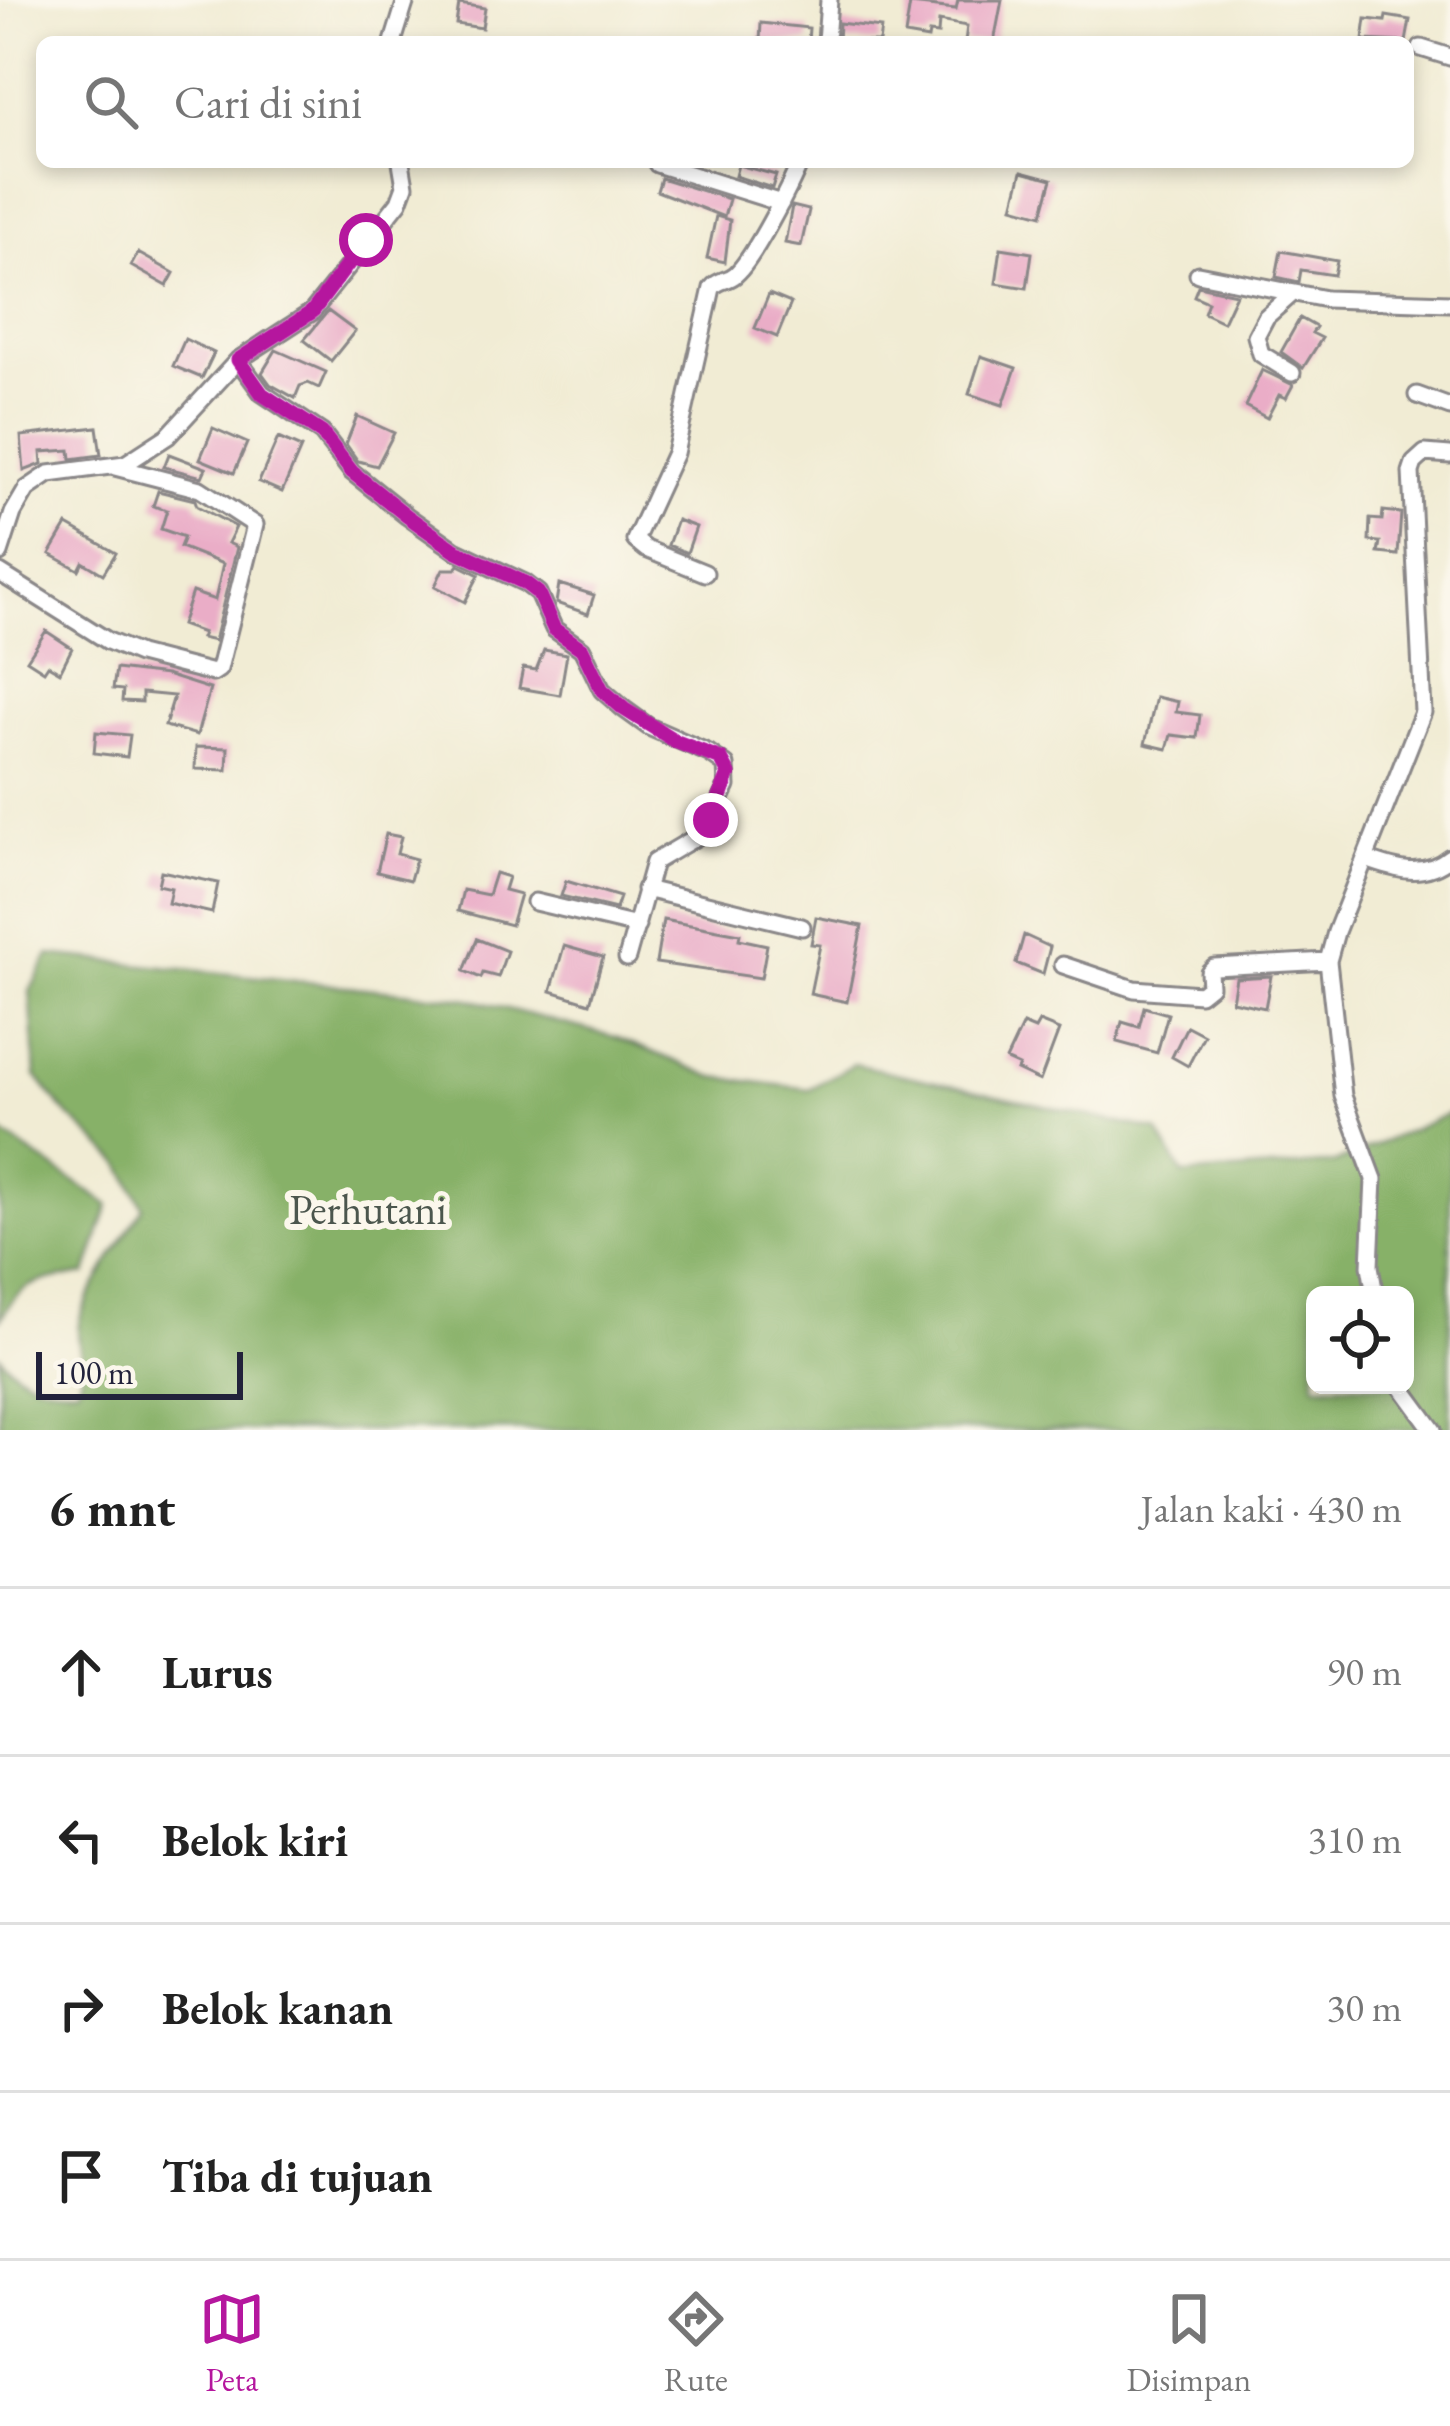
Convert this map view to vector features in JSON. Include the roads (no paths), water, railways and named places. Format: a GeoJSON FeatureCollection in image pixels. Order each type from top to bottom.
{"type":"FeatureCollection","features":[{"type":"Feature","properties":{"kind":"street"},"geometry":{"type":"LineString","coordinates":[[395,36],[406,0]]}},
{"type":"Feature","properties":{"kind":"street"},"geometry":{"type":"LineString","coordinates":[[826,36],[829,0]]}},
{"type":"Feature","properties":{"kind":"street"},"geometry":{"type":"LineString","coordinates":[[1421,48],[1450,57]]}},
{"type":"Feature","properties":{"kind":"street"},"geometry":{"type":"LineString","coordinates":[[115,466],[168,436],[238,360],[312,312],[399,202],[405,186],[402,168]]}},
{"type":"Feature","properties":{"kind":"street"},"geometry":{"type":"LineString","coordinates":[[670,168],[781,203]]}},
{"type":"Feature","properties":{"kind":"street"},"geometry":{"type":"LineString","coordinates":[[705,573],[634,540],[675,453],[712,288],[718,280],[737,273],[797,168]]}},
{"type":"Feature","properties":{"kind":"street"},"geometry":{"type":"LineString","coordinates":[[1198,274],[1327,299],[1450,303]]}},
{"type":"Feature","properties":{"kind":"street"},"geometry":{"type":"LineString","coordinates":[[1292,373],[1262,353],[1256,336],[1266,317],[1293,293]]}},
{"type":"Feature","properties":{"kind":"street"},"geometry":{"type":"LineString","coordinates":[[238,360],[262,394],[322,433],[352,472],[407,516],[455,550],[538,593],[554,629],[582,649],[602,690],[624,709],[649,727],[726,765],[727,786],[705,832],[654,862],[627,958]]}},
{"type":"Feature","properties":{"kind":"street"},"geometry":{"type":"LineString","coordinates":[[1417,395],[1450,407]]}},
{"type":"Feature","properties":{"kind":"street"},"geometry":{"type":"LineString","coordinates":[[1373,1286],[1374,1179],[1343,1096],[1328,961],[1423,712],[1411,472],[1425,453],[1450,456]]}},
{"type":"Feature","properties":{"kind":"street"},"geometry":{"type":"LineString","coordinates":[[0,553],[27,488],[49,474],[115,466],[200,489],[256,525],[219,669],[213,673],[108,641],[0,573]]}},
{"type":"Feature","properties":{"kind":"street"},"geometry":{"type":"LineString","coordinates":[[1366,859],[1408,872],[1434,868],[1450,856]]}},
{"type":"Feature","properties":{"kind":"street"},"geometry":{"type":"LineString","coordinates":[[645,889],[802,927]]}},
{"type":"Feature","properties":{"kind":"street"},"geometry":{"type":"LineString","coordinates":[[535,902],[637,926]]}},
{"type":"Feature","properties":{"kind":"street"},"geometry":{"type":"LineString","coordinates":[[1063,965],[1135,989],[1199,994],[1210,986],[1209,972],[1214,967],[1328,961]]}},
{"type":"Feature","properties":{"kind":"street"},"geometry":{"type":"LineString","coordinates":[[1407,1394],[1433,1430]]}},
{"type":"Feature","properties":{"kind":"park label","name":"Perhutani"},"geometry":{"type":"Point","coordinates":[368,1209]}}]}
